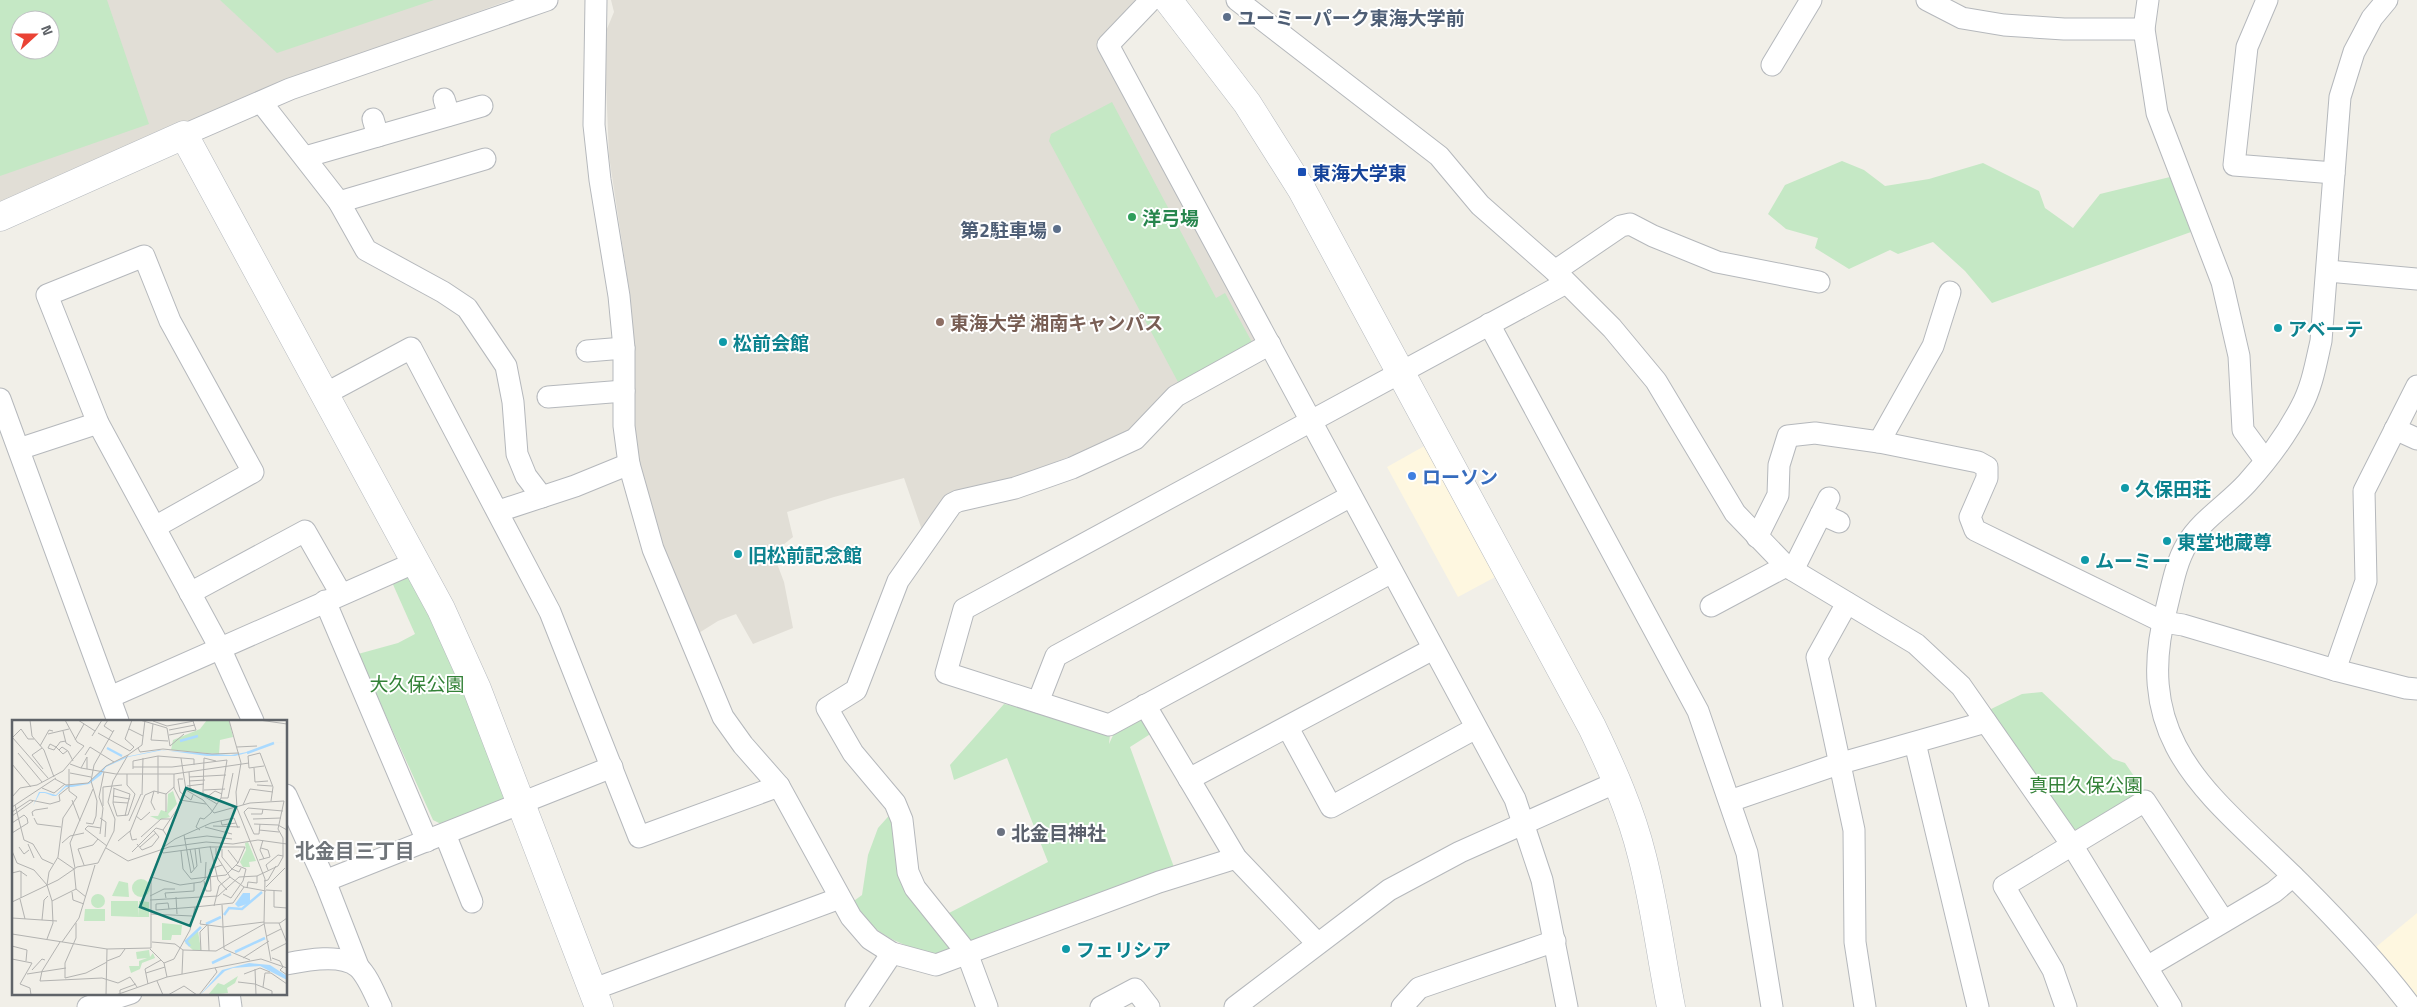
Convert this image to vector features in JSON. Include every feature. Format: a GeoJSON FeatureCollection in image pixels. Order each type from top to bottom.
{"type":"FeatureCollection","features":[{"type":"Feature","properties":{"kind":"street"},"geometry":{"type":"LineString","coordinates":[[0,217],[290,89],[547,0]]}},
{"type":"Feature","properties":{"kind":"street"},"geometry":{"type":"LineString","coordinates":[[596,0],[594,125],[600,180],[619,296],[624,348],[624,426],[629,464],[653,549],[723,717],[743,745],[780,786],[851,917],[870,939],[892,953],[936,964],[1158,882],[1236,858]]}},
{"type":"Feature","properties":{"kind":"street"},"geometry":{"type":"LineString","coordinates":[[1151,0],[1108,45],[1515,798],[1542,880],[1567,1007]]}},
{"type":"Feature","properties":{"kind":"street"},"geometry":{"type":"LineString","coordinates":[[1168,0],[1247,103],[1296,182],[1592,727],[1617,782],[1642,854],[1651,892],[1670,1007]]}},
{"type":"Feature","properties":{"kind":"street"},"geometry":{"type":"LineString","coordinates":[[1237,0],[1439,156],[1480,205],[1560,277],[1612,328],[1656,381],[1735,513],[1789,568],[1916,644],[1961,686],[2072,845],[2171,1007]]}},
{"type":"Feature","properties":{"kind":"street"},"geometry":{"type":"LineString","coordinates":[[1772,65],[1811,0]]}},
{"type":"Feature","properties":{"kind":"street"},"geometry":{"type":"LineString","coordinates":[[1927,0],[1962,18],[2004,26],[2144,28]]}},
{"type":"Feature","properties":{"kind":"street"},"geometry":{"type":"LineString","coordinates":[[2148,0],[2144,28],[2157,112],[2222,282],[2239,356],[2243,430],[2265,460]]}},
{"type":"Feature","properties":{"kind":"street"},"geometry":{"type":"LineString","coordinates":[[2267,0],[2247,47],[2234,165],[2334,173]]}},
{"type":"Feature","properties":{"kind":"street"},"geometry":{"type":"LineString","coordinates":[[2387,0],[2372,18],[2347,68],[2340,97],[2328,271],[2321,341],[2312,380],[2302,406],[2265,460],[2246,483],[2188,542],[2177,568],[2160,633],[2158,674],[2163,712],[2179,753],[2193,776],[2215,802],[2293,876],[2390,980],[2411,1007]]}},
{"type":"Feature","properties":{"kind":"street"},"geometry":{"type":"LineString","coordinates":[[261,102],[339,202],[366,250],[443,292],[467,308],[506,366],[513,402],[517,454],[526,476],[542,497]]}},
{"type":"Feature","properties":{"kind":"street"},"geometry":{"type":"LineString","coordinates":[[305,157],[375,127],[447,107],[482,106]]}},
{"type":"Feature","properties":{"kind":"street"},"geometry":{"type":"LineString","coordinates":[[184,136],[416,562],[477,689],[596,998],[840,898]]}},
{"type":"Feature","properties":{"kind":"street"},"geometry":{"type":"LineString","coordinates":[[339,202],[392,195],[447,163],[485,159]]}},
{"type":"Feature","properties":{"kind":"street"},"geometry":{"type":"LineString","coordinates":[[1392,572],[1109,725],[946,673],[964,609],[1489,324],[1560,277],[1621,226],[1630,224],[1653,236],[1717,262],[1819,282]]}},
{"type":"Feature","properties":{"kind":"street"},"geometry":{"type":"LineString","coordinates":[[155,527],[253,472],[170,321],[144,256],[46,295],[98,424],[220,648],[253,720]]}},
{"type":"Feature","properties":{"kind":"street"},"geometry":{"type":"LineString","coordinates":[[2328,271],[2417,279]]}},
{"type":"Feature","properties":{"kind":"street"},"geometry":{"type":"LineString","coordinates":[[1879,442],[1933,346],[1950,292]]}},
{"type":"Feature","properties":{"kind":"street"},"geometry":{"type":"LineString","coordinates":[[1489,324],[1698,711],[1747,853],[1772,1007]]}},
{"type":"Feature","properties":{"kind":"street"},"geometry":{"type":"LineString","coordinates":[[987,1007],[967,953],[915,888],[907,864],[902,820],[895,803],[854,752],[827,708],[856,690],[898,581],[952,504],[1025,485],[1072,468],[1135,439],[1176,396],[1270,344]]}},
{"type":"Feature","properties":{"kind":"street"},"geometry":{"type":"LineString","coordinates":[[325,394],[412,348],[550,612],[639,837],[780,786]]}},
{"type":"Feature","properties":{"kind":"street"},"geometry":{"type":"LineString","coordinates":[[587,350],[624,348]]}},
{"type":"Feature","properties":{"kind":"street"},"geometry":{"type":"LineString","coordinates":[[2335,670],[2366,581],[2364,490],[2417,386]]}},
{"type":"Feature","properties":{"kind":"street"},"geometry":{"type":"LineString","coordinates":[[548,397],[624,390]]}},
{"type":"Feature","properties":{"kind":"street"},"geometry":{"type":"LineString","coordinates":[[0,399],[118,720]]}},
{"type":"Feature","properties":{"kind":"street"},"geometry":{"type":"LineString","coordinates":[[19,449],[98,424]]}},
{"type":"Feature","properties":{"kind":"street"},"geometry":{"type":"LineString","coordinates":[[2395,428],[2417,439]]}},
{"type":"Feature","properties":{"kind":"street"},"geometry":{"type":"LineString","coordinates":[[1757,537],[1778,495],[1779,465],[1788,436],[1815,433],[1879,442],[1978,462],[1986,467],[1987,478],[1970,517],[1975,530],[2163,622],[2183,625],[2335,670],[2406,688],[2417,689]]}},
{"type":"Feature","properties":{"kind":"street"},"geometry":{"type":"LineString","coordinates":[[498,511],[542,497],[629,464]]}},
{"type":"Feature","properties":{"kind":"street"},"geometry":{"type":"LineString","coordinates":[[1038,702],[1056,656],[1351,496]]}},
{"type":"Feature","properties":{"kind":"street"},"geometry":{"type":"LineString","coordinates":[[1711,606],[1789,568],[1830,511]]}},
{"type":"Feature","properties":{"kind":"street"},"geometry":{"type":"LineString","coordinates":[[190,594],[305,531],[436,837],[472,902]]}},
{"type":"Feature","properties":{"kind":"street"},"geometry":{"type":"LineString","coordinates":[[110,697],[416,562]]}},
{"type":"Feature","properties":{"kind":"street"},"geometry":{"type":"LineString","coordinates":[[1848,603],[1817,657],[1838,764],[1854,830],[1855,942],[1865,1007]]}},
{"type":"Feature","properties":{"kind":"street"},"geometry":{"type":"LineString","coordinates":[[1189,779],[1288,728],[1433,649]]}},
{"type":"Feature","properties":{"kind":"street"},"geometry":{"type":"LineString","coordinates":[[1145,706],[1236,858],[1318,943]]}},
{"type":"Feature","properties":{"kind":"street"},"geometry":{"type":"LineString","coordinates":[[1730,801],[1838,764],[1986,722]]}},
{"type":"Feature","properties":{"kind":"street"},"geometry":{"type":"LineString","coordinates":[[1288,728],[1331,807],[1476,728]]}},
{"type":"Feature","properties":{"kind":"street"},"geometry":{"type":"LineString","coordinates":[[1915,743],[1978,1007]]}},
{"type":"Feature","properties":{"kind":"street"},"geometry":{"type":"LineString","coordinates":[[325,881],[612,767]]}},
{"type":"Feature","properties":{"kind":"street"},"geometry":{"type":"LineString","coordinates":[[1235,1007],[1389,890],[1460,852],[1617,782]]}},
{"type":"Feature","properties":{"kind":"street"},"geometry":{"type":"LineString","coordinates":[[288,799],[325,881],[358,966],[381,1007]]}},
{"type":"Feature","properties":{"kind":"street"},"geometry":{"type":"LineString","coordinates":[[2066,1007],[2053,970],[2004,886],[2145,802],[2223,920]]}},
{"type":"Feature","properties":{"kind":"street"},"geometry":{"type":"LineString","coordinates":[[2147,967],[2223,920],[2274,892],[2293,876]]}},
{"type":"Feature","properties":{"kind":"street"},"geometry":{"type":"LineString","coordinates":[[1402,1007],[1418,988],[1555,941]]}},
{"type":"Feature","properties":{"kind":"street"},"geometry":{"type":"LineString","coordinates":[[856,1007],[892,953]]}},
{"type":"Feature","properties":{"kind":"street"},"geometry":{"type":"LineString","coordinates":[[288,964],[309,959],[328,959],[344,961],[358,966]]}},
{"type":"Feature","properties":{"kind":"street"},"geometry":{"type":"LineString","coordinates":[[1101,1007],[1135,989],[1149,1007]]}},
{"type":"Feature","properties":{"kind":"street"},"geometry":{"type":"LineString","coordinates":[[88,1007],[128,994]]}},
{"type":"Feature","properties":{"kind":"street"},"geometry":{"type":"LineString","coordinates":[[229,994],[231,1007]]}},
{"type":"Feature","properties":{"kind":"shaded area"},"geometry":{"type":"Polygon","coordinates":[[[0,0],[510,0],[303,75],[0,204],[0,0]]]}},
{"type":"Feature","properties":{"kind":"shaded area","name":"東海大学 湘南キャンパス"},"geometry":{"type":"Polygon","coordinates":[[[611,0],[1138,0],[1099,45],[1260,343],[1129,433],[1013,479],[923,533],[904,478],[787,512],[793,537],[773,553],[784,582],[793,628],[753,644],[736,614],[718,621],[694,636],[658,549],[634,458],[631,302],[609,156],[604,36],[614,12],[611,0]]]}},
{"type":"Feature","properties":{"kind":"shaded area"},"geometry":{"type":"Polygon","coordinates":[[[1428,444],[1499,575],[1458,597],[1387,467],[1428,444]]]}},
{"type":"Feature","properties":{"kind":"shaded area"},"geometry":{"type":"Polygon","coordinates":[[[2417,913],[2417,999],[2376,947],[2417,913]]]}},
{"type":"Feature","properties":{"kind":"green space"},"geometry":{"type":"Polygon","coordinates":[[[0,0],[107,0],[149,124],[0,176],[0,0]]]}},
{"type":"Feature","properties":{"kind":"green space"},"geometry":{"type":"Polygon","coordinates":[[[220,0],[434,0],[277,53],[220,0]]]}},
{"type":"Feature","properties":{"kind":"green space","name":"洋弓場"},"geometry":{"type":"Polygon","coordinates":[[[1112,102],[1216,298],[1225,293],[1253,344],[1178,382],[1049,141],[1051,134],[1112,102]]]}},
{"type":"Feature","properties":{"kind":"green space"},"geometry":{"type":"Polygon","coordinates":[[[1842,161],[1864,170],[1885,186],[1929,179],[1983,163],[2039,191],[2045,208],[2073,228],[2100,194],[2170,177],[2191,232],[1992,303],[1965,271],[1933,242],[1898,254],[1890,250],[1849,269],[1815,248],[1818,238],[1786,229],[1768,214],[1785,185],[1842,161]]]}},
{"type":"Feature","properties":{"kind":"green space","name":"大久保公園"},"geometry":{"type":"Polygon","coordinates":[[[414,569],[505,794],[502,802],[443,825],[433,820],[358,654],[398,643],[415,634],[391,580],[414,569]]]}},
{"type":"Feature","properties":{"kind":"green space","name":"真田久保公園"},"geometry":{"type":"Polygon","coordinates":[[[2042,692],[2113,759],[2125,763],[2145,792],[2080,831],[2074,829],[1989,710],[2022,694],[2042,692]]]}},
{"type":"Feature","properties":{"kind":"green space"},"geometry":{"type":"Polygon","coordinates":[[[1004,704],[1111,725],[1109,744],[1115,731],[1136,719],[1145,721],[1152,733],[1130,747],[1175,870],[938,955],[899,943],[880,932],[851,903],[862,895],[868,855],[878,828],[902,801],[915,863],[928,891],[937,903],[949,913],[1048,862],[1007,758],[954,780],[950,765],[1004,704]]]}},
{"type":"Feature","properties":{"kind":"place","name":"ユーミーパーク東海大学前"},"geometry":{"type":"Point","coordinates":[1227,17]}},
{"type":"Feature","properties":{"kind":"place","name":"東海大学東"},"geometry":{"type":"Point","coordinates":[1302,172]}},
{"type":"Feature","properties":{"kind":"place","name":"洋弓場"},"geometry":{"type":"Point","coordinates":[1132,217]}},
{"type":"Feature","properties":{"kind":"place","name":"第2駐車場"},"geometry":{"type":"Point","coordinates":[1057,229]}},
{"type":"Feature","properties":{"kind":"place","name":"東海大学 湘南キャンパス"},"geometry":{"type":"Point","coordinates":[940,322]}},
{"type":"Feature","properties":{"kind":"place","name":"アベーテ"},"geometry":{"type":"Point","coordinates":[2278,328]}},
{"type":"Feature","properties":{"kind":"place","name":"松前会館"},"geometry":{"type":"Point","coordinates":[723,342]}},
{"type":"Feature","properties":{"kind":"place","name":"ローソン"},"geometry":{"type":"Point","coordinates":[1412,476]}},
{"type":"Feature","properties":{"kind":"place","name":"久保田荘"},"geometry":{"type":"Point","coordinates":[2125,488]}},
{"type":"Feature","properties":{"kind":"place","name":"東堂地蔵尊"},"geometry":{"type":"Point","coordinates":[2167,541]}},
{"type":"Feature","properties":{"kind":"place","name":"旧松前記念館"},"geometry":{"type":"Point","coordinates":[738,554]}},
{"type":"Feature","properties":{"kind":"place","name":"ムーミー"},"geometry":{"type":"Point","coordinates":[2085,560]}},
{"type":"Feature","properties":{"kind":"place","name":"北金目神社"},"geometry":{"type":"Point","coordinates":[1001,832]}},
{"type":"Feature","properties":{"kind":"place","name":"フェリシア"},"geometry":{"type":"Point","coordinates":[1066,949]}},
{"type":"Feature","properties":{"kind":"district","name":"北金目三丁目"},"geometry":{"type":"Point","coordinates":[355,850]}}]}
